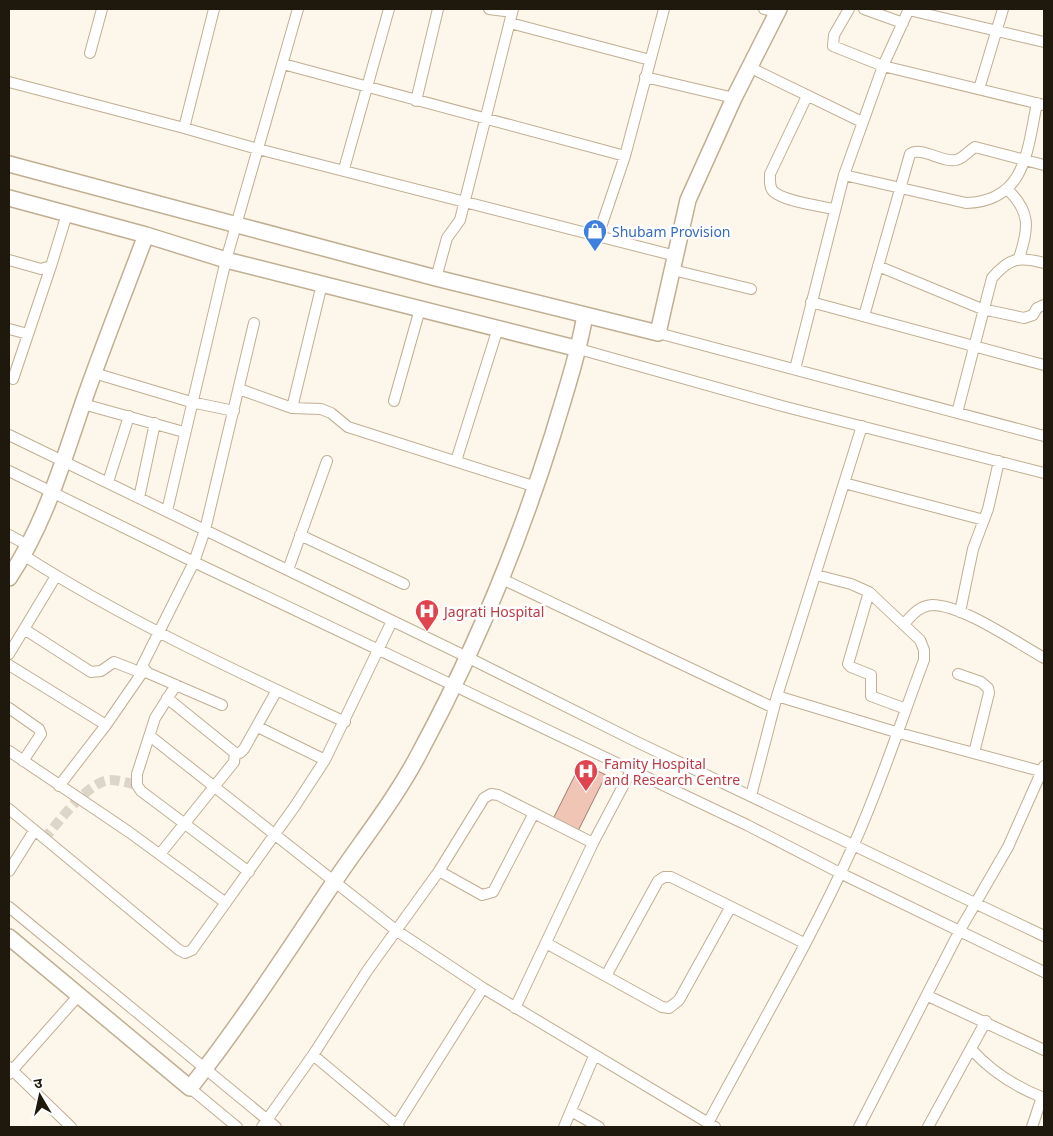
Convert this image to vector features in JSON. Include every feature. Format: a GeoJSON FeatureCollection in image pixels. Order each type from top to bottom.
{"type":"FeatureCollection","features":[{"type":"Feature","properties":{"kind":"street"},"geometry":{"type":"LineString","coordinates":[[90,53],[102,9]]}},
{"type":"Feature","properties":{"kind":"street"},"geometry":{"type":"LineString","coordinates":[[184,128],[214,9]]}},
{"type":"Feature","properties":{"kind":"street"},"geometry":{"type":"LineString","coordinates":[[167,511],[184,432],[226,260],[298,9]]}},
{"type":"Feature","properties":{"kind":"street"},"geometry":{"type":"LineString","coordinates":[[344,169],[389,9]]}},
{"type":"Feature","properties":{"kind":"street"},"geometry":{"type":"LineString","coordinates":[[416,101],[438,9]]}},
{"type":"Feature","properties":{"kind":"street"},"geometry":{"type":"LineString","coordinates":[[489,9],[650,60]]}},
{"type":"Feature","properties":{"kind":"street"},"geometry":{"type":"LineString","coordinates":[[598,236],[624,156],[664,9]]}},
{"type":"Feature","properties":{"kind":"street"},"geometry":{"type":"LineString","coordinates":[[844,174],[966,203],[983,202],[997,197],[1018,176],[1041,104],[883,66],[833,46],[834,35],[849,9]]}},
{"type":"Feature","properties":{"kind":"street"},"geometry":{"type":"LineString","coordinates":[[864,9],[903,23]]}},
{"type":"Feature","properties":{"kind":"street"},"geometry":{"type":"LineString","coordinates":[[795,369],[844,174],[883,66],[909,9],[1044,42]]}},
{"type":"Feature","properties":{"kind":"street"},"geometry":{"type":"LineString","coordinates":[[979,89],[1003,9]]}},
{"type":"Feature","properties":{"kind":"street"},"geometry":{"type":"LineString","coordinates":[[658,333],[688,200],[773,10]]}},
{"type":"Feature","properties":{"kind":"street"},"geometry":{"type":"LineString","coordinates":[[436,278],[447,238],[460,220],[512,15]]}},
{"type":"Feature","properties":{"kind":"street"},"geometry":{"type":"LineString","coordinates":[[283,64],[624,156]]}},
{"type":"Feature","properties":{"kind":"street"},"geometry":{"type":"LineString","coordinates":[[749,67],[862,122]]}},
{"type":"Feature","properties":{"kind":"street"},"geometry":{"type":"LineString","coordinates":[[645,77],[734,98]]}},
{"type":"Feature","properties":{"kind":"street"},"geometry":{"type":"LineString","coordinates":[[9,82],[258,149],[344,169],[598,236],[751,289]]}},
{"type":"Feature","properties":{"kind":"street"},"geometry":{"type":"LineString","coordinates":[[808,96],[770,174],[770,184],[774,192],[782,196],[834,209]]}},
{"type":"Feature","properties":{"kind":"street"},"geometry":{"type":"LineString","coordinates":[[864,316],[908,158],[914,152],[952,160],[964,156],[975,147],[1044,164]]}},
{"type":"Feature","properties":{"kind":"street"},"geometry":{"type":"LineString","coordinates":[[9,164],[436,278],[658,333],[1044,436]]}},
{"type":"Feature","properties":{"kind":"street"},"geometry":{"type":"LineString","coordinates":[[1007,189],[1019,200],[1027,222],[1026,236],[1019,258]]}},
{"type":"Feature","properties":{"kind":"street"},"geometry":{"type":"LineString","coordinates":[[9,198],[146,235],[226,260],[579,349],[782,406],[1044,473]]}},
{"type":"Feature","properties":{"kind":"street"},"geometry":{"type":"LineString","coordinates":[[13,379],[67,214]]}},
{"type":"Feature","properties":{"kind":"street"},"geometry":{"type":"LineString","coordinates":[[10,575],[26,550],[53,494],[94,373],[146,235]]}},
{"type":"Feature","properties":{"kind":"street"},"geometry":{"type":"LineString","coordinates":[[957,413],[982,309],[992,278],[1003,264],[1019,258],[1044,263]]}},
{"type":"Feature","properties":{"kind":"street"},"geometry":{"type":"LineString","coordinates":[[9,260],[41,268],[51,266]]}},
{"type":"Feature","properties":{"kind":"street"},"geometry":{"type":"LineString","coordinates":[[878,266],[982,309],[1024,318],[1033,315],[1037,308],[1044,305]]}},
{"type":"Feature","properties":{"kind":"street"},"geometry":{"type":"LineString","coordinates":[[292,408],[322,284]]}},
{"type":"Feature","properties":{"kind":"street"},"geometry":{"type":"LineString","coordinates":[[811,302],[1044,364]]}},
{"type":"Feature","properties":{"kind":"street"},"geometry":{"type":"LineString","coordinates":[[394,401],[420,309]]}},
{"type":"Feature","properties":{"kind":"street"},"geometry":{"type":"LineString","coordinates":[[190,1088],[229,1038],[388,804],[421,752],[467,657],[514,548],[536,487],[579,349],[585,315]]}},
{"type":"Feature","properties":{"kind":"street"},"geometry":{"type":"LineString","coordinates":[[58,786],[106,725],[143,671],[142,660],[194,562],[205,530],[254,323]]}},
{"type":"Feature","properties":{"kind":"street"},"geometry":{"type":"LineString","coordinates":[[456,461],[498,328]]}},
{"type":"Feature","properties":{"kind":"street"},"geometry":{"type":"LineString","coordinates":[[9,329],[28,334]]}},
{"type":"Feature","properties":{"kind":"street"},"geometry":{"type":"LineString","coordinates":[[94,373],[192,402],[234,411]]}},
{"type":"Feature","properties":{"kind":"street"},"geometry":{"type":"LineString","coordinates":[[239,389],[292,408],[321,409],[331,413],[348,426],[536,487]]}},
{"type":"Feature","properties":{"kind":"street"},"geometry":{"type":"LineString","coordinates":[[83,404],[184,432]]}},
{"type":"Feature","properties":{"kind":"street"},"geometry":{"type":"LineString","coordinates":[[108,482],[129,416]]}},
{"type":"Feature","properties":{"kind":"street"},"geometry":{"type":"LineString","coordinates":[[139,498],[155,424]]}},
{"type":"Feature","properties":{"kind":"street"},"geometry":{"type":"LineString","coordinates":[[751,796],[777,696],[862,426]]}},
{"type":"Feature","properties":{"kind":"street"},"geometry":{"type":"LineString","coordinates":[[9,435],[392,620],[540,695],[1044,936]]}},
{"type":"Feature","properties":{"kind":"street"},"geometry":{"type":"LineString","coordinates":[[960,612],[973,550],[984,520],[999,460]]}},
{"type":"Feature","properties":{"kind":"street"},"geometry":{"type":"LineString","coordinates":[[288,570],[327,461]]}},
{"type":"Feature","properties":{"kind":"street"},"geometry":{"type":"LineString","coordinates":[[9,471],[194,562],[380,648],[631,771],[747,825],[840,873],[1044,972]]}},
{"type":"Feature","properties":{"kind":"street"},"geometry":{"type":"LineString","coordinates":[[844,483],[984,520]]}},
{"type":"Feature","properties":{"kind":"street"},"geometry":{"type":"LineString","coordinates":[[9,535],[56,576],[158,632],[345,722]]}},
{"type":"Feature","properties":{"kind":"street"},"geometry":{"type":"LineString","coordinates":[[300,535],[404,584]]}},
{"type":"Feature","properties":{"kind":"street"},"geometry":{"type":"LineString","coordinates":[[150,736],[275,834],[333,883],[397,931],[515,1008],[711,1125],[854,844],[899,733],[924,660],[924,650],[920,640],[868,592],[851,584],[816,575]]}},
{"type":"Feature","properties":{"kind":"street"},"geometry":{"type":"LineString","coordinates":[[9,654],[56,576]]}},
{"type":"Feature","properties":{"kind":"street"},"geometry":{"type":"LineString","coordinates":[[500,578],[774,708]]}},
{"type":"Feature","properties":{"kind":"street"},"geometry":{"type":"LineString","coordinates":[[868,592],[848,664],[851,668],[871,675],[871,696],[906,709]]}},
{"type":"Feature","properties":{"kind":"street"},"geometry":{"type":"LineString","coordinates":[[904,624],[913,613],[923,607],[933,605],[960,612],[1044,658]]}},
{"type":"Feature","properties":{"kind":"street"},"geometry":{"type":"LineString","coordinates":[[9,809],[179,950],[185,953],[192,950],[249,872],[325,760],[345,722],[392,620]]}},
{"type":"Feature","properties":{"kind":"street"},"geometry":{"type":"LineString","coordinates":[[24,629],[91,672],[101,671],[114,662],[143,671],[222,705]]}},
{"type":"Feature","properties":{"kind":"street"},"geometry":{"type":"LineString","coordinates":[[9,665],[106,725]]}},
{"type":"Feature","properties":{"kind":"street"},"geometry":{"type":"LineString","coordinates":[[958,674],[982,682],[988,688],[974,753]]}},
{"type":"Feature","properties":{"kind":"street"},"geometry":{"type":"LineString","coordinates":[[176,685],[155,718],[137,774],[136,785],[141,792],[249,872]]}},
{"type":"Feature","properties":{"kind":"street"},"geometry":{"type":"LineString","coordinates":[[166,698],[235,753],[240,753],[258,727],[277,690]]}},
{"type":"Feature","properties":{"kind":"street"},"geometry":{"type":"LineString","coordinates":[[777,696],[899,733],[1044,770],[1008,847],[977,904],[960,930],[928,996],[859,1127]]}},
{"type":"Feature","properties":{"kind":"street"},"geometry":{"type":"LineString","coordinates":[[9,708],[39,729],[41,734],[23,761]]}},
{"type":"Feature","properties":{"kind":"street"},"geometry":{"type":"LineString","coordinates":[[258,727],[325,760]]}},
{"type":"Feature","properties":{"kind":"street"},"geometry":{"type":"LineString","coordinates":[[9,751],[160,854],[226,903]]}},
{"type":"Feature","properties":{"kind":"street"},"geometry":{"type":"LineString","coordinates":[[160,854],[234,762],[235,753]]}},
{"type":"Feature","properties":{"kind":"street"},"geometry":{"type":"LineString","coordinates":[[515,1008],[593,843],[631,771]]}},
{"type":"Feature","properties":{"kind":"street"},"geometry":{"type":"LineString","coordinates":[[265,1124],[313,1055],[362,978],[439,871],[484,798],[491,794],[498,795],[593,843]]}},
{"type":"Feature","properties":{"kind":"street"},"geometry":{"type":"LineString","coordinates":[[439,871],[482,895],[493,892],[534,813]]}},
{"type":"Feature","properties":{"kind":"street"},"geometry":{"type":"LineString","coordinates":[[9,871],[34,831]]}},
{"type":"Feature","properties":{"kind":"street"},"geometry":{"type":"LineString","coordinates":[[607,974],[658,881],[664,877],[671,877],[730,908],[804,943]]}},
{"type":"Feature","properties":{"kind":"street"},"geometry":{"type":"LineString","coordinates":[[9,907],[205,1068],[265,1124],[276,1127]]}},
{"type":"Feature","properties":{"kind":"street"},"geometry":{"type":"LineString","coordinates":[[546,942],[607,974],[662,1007],[669,1008],[675,1005],[730,908]]}},
{"type":"Feature","properties":{"kind":"street"},"geometry":{"type":"LineString","coordinates":[[9,937],[190,1088],[229,1125]]}},
{"type":"Feature","properties":{"kind":"street"},"geometry":{"type":"LineString","coordinates":[[313,1055],[397,1126],[483,988]]}},
{"type":"Feature","properties":{"kind":"street"},"geometry":{"type":"LineString","coordinates":[[71,1127],[10,1071],[79,995]]}},
{"type":"Feature","properties":{"kind":"street"},"geometry":{"type":"LineString","coordinates":[[928,996],[986,1021],[1044,1050]]}},
{"type":"Feature","properties":{"kind":"street"},"geometry":{"type":"LineString","coordinates":[[928,1127],[986,1021]]}},
{"type":"Feature","properties":{"kind":"street"},"geometry":{"type":"LineString","coordinates":[[971,1049],[990,1069],[1003,1078],[1043,1098],[1032,1127]]}},
{"type":"Feature","properties":{"kind":"street"},"geometry":{"type":"LineString","coordinates":[[564,1127],[594,1056]]}},
{"type":"Feature","properties":{"kind":"street"},"geometry":{"type":"LineString","coordinates":[[571,1111],[599,1127]]}},
{"type":"Feature","properties":{"kind":"building"},"geometry":{"type":"Polygon","coordinates":[[[581,763],[606,775],[578,831],[553,819],[581,763]]]}},
{"type":"Feature","properties":{"kind":"tunnel"},"geometry":{"type":"LineString","coordinates":[[44,839],[74,804],[92,787],[110,780],[137,785]]}},
{"type":"Feature","properties":{"kind":"place","name":"Shubam Provision"},"geometry":{"type":"Point","coordinates":[595,252]}},
{"type":"Feature","properties":{"kind":"place","name":"Jagrati Hospital"},"geometry":{"type":"Point","coordinates":[427,632]}},
{"type":"Feature","properties":{"kind":"place","name":"Famity Hospital and Research Centre"},"geometry":{"type":"Point","coordinates":[586,792]}}]}
